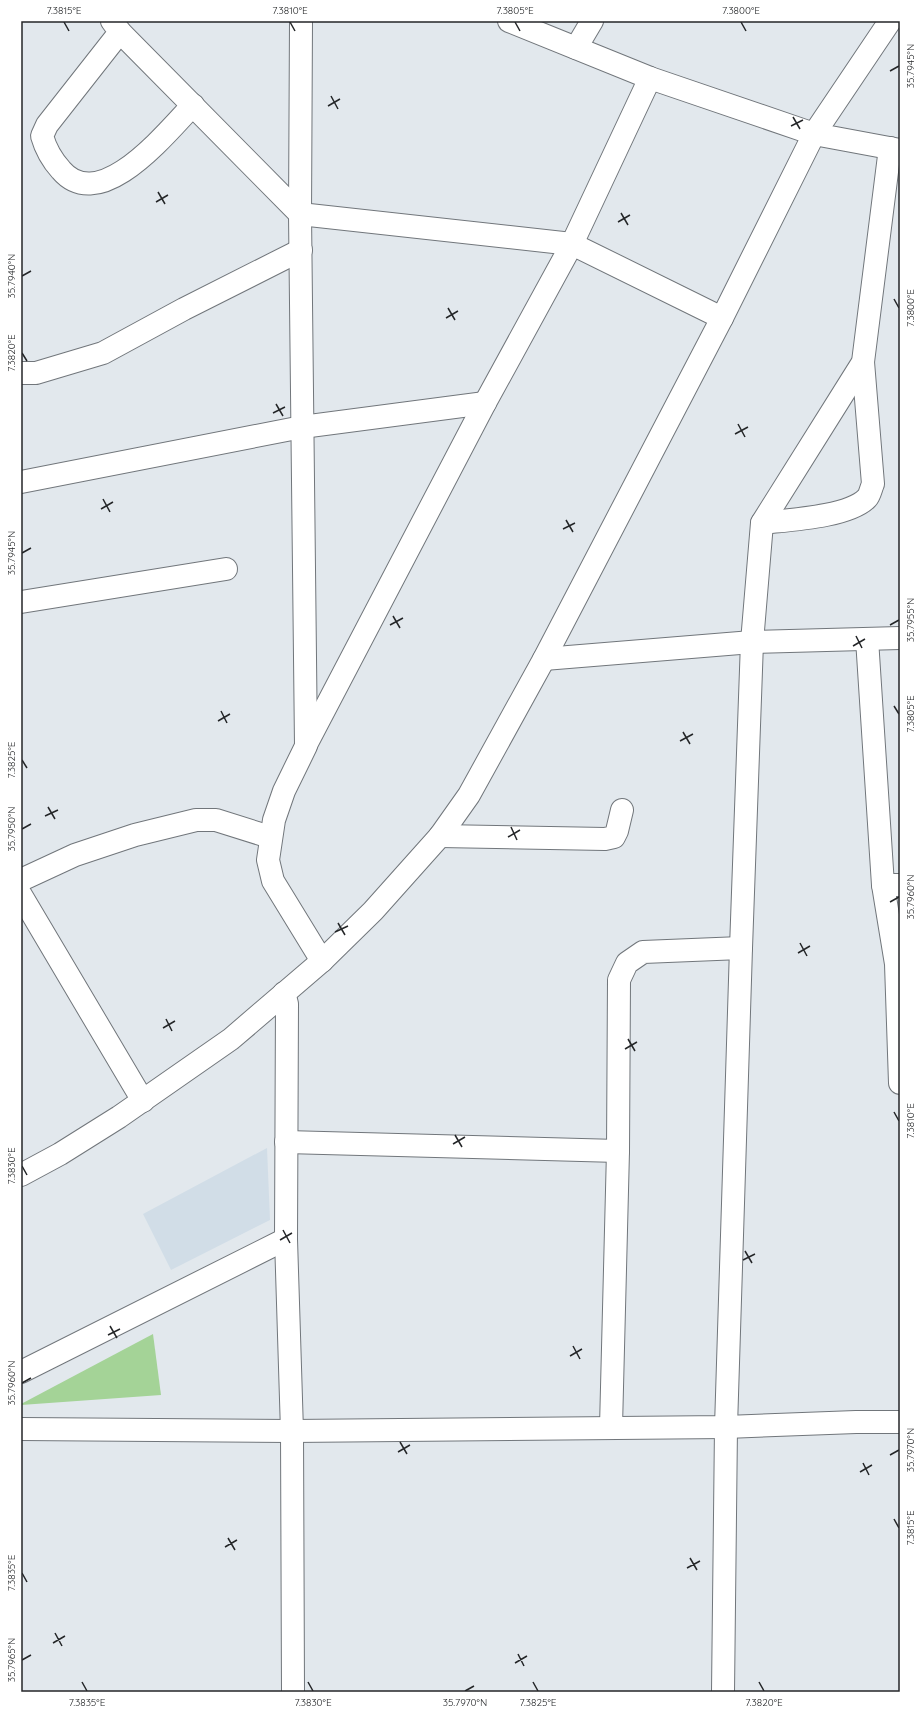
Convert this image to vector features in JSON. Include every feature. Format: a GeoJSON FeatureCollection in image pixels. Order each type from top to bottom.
{"type":"FeatureCollection","features":[{"type":"Feature","properties":{"kind":"street"},"geometry":{"type":"LineString","coordinates":[[301,21],[300,214],[306,746]]}},
{"type":"Feature","properties":{"kind":"street"},"geometry":{"type":"LineString","coordinates":[[509,21],[650,78],[814,134],[895,149],[863,362],[873,484],[868,497],[857,506],[837,513],[762,524]]}},
{"type":"Feature","properties":{"kind":"street"},"geometry":{"type":"LineString","coordinates":[[576,48],[592,21]]}},
{"type":"Feature","properties":{"kind":"street"},"geometry":{"type":"LineString","coordinates":[[21,1175],[60,1154],[143,1101],[231,1039],[322,961],[373,911],[440,836],[469,795],[544,659],[722,318],[814,134],[890,21]]}},
{"type":"Feature","properties":{"kind":"street"},"geometry":{"type":"LineString","coordinates":[[192,105],[139,158],[113,178],[102,183],[86,185],[74,181],[66,176],[47,151],[42,136],[47,125],[116,27],[300,214],[572,244],[722,318]]}},
{"type":"Feature","properties":{"kind":"street"},"geometry":{"type":"LineString","coordinates":[[322,961],[273,881],[268,860],[270,837],[284,791],[485,403],[572,244],[650,78]]}},
{"type":"Feature","properties":{"kind":"street"},"geometry":{"type":"LineString","coordinates":[[21,373],[36,373],[103,353],[184,309],[301,250]]}},
{"type":"Feature","properties":{"kind":"street"},"geometry":{"type":"LineString","coordinates":[[724,1692],[726,1426],[740,948],[752,642],[762,524],[863,362]]}},
{"type":"Feature","properties":{"kind":"street"},"geometry":{"type":"LineString","coordinates":[[21,482],[302,427],[485,403]]}},
{"type":"Feature","properties":{"kind":"street"},"geometry":{"type":"LineString","coordinates":[[21,602],[226,569]]}},
{"type":"Feature","properties":{"kind":"street"},"geometry":{"type":"LineString","coordinates":[[544,659],[752,642],[900,638]]}},
{"type":"Feature","properties":{"kind":"street"},"geometry":{"type":"LineString","coordinates":[[867,639],[892,885],[900,1083]]}},
{"type":"Feature","properties":{"kind":"street"},"geometry":{"type":"LineString","coordinates":[[440,836],[605,839],[614,837],[622,810]]}},
{"type":"Feature","properties":{"kind":"street"},"geometry":{"type":"LineString","coordinates":[[21,880],[82,853],[135,835],[196,820],[216,820],[270,837]]}},
{"type":"Feature","properties":{"kind":"street"},"geometry":{"type":"LineString","coordinates":[[21,895],[143,1101]]}},
{"type":"Feature","properties":{"kind":"street"},"geometry":{"type":"LineString","coordinates":[[611,1427],[618,1151],[619,980],[627,963],[643,952],[740,948]]}},
{"type":"Feature","properties":{"kind":"street"},"geometry":{"type":"LineString","coordinates":[[284,993],[287,1004],[286,1239],[292,1431],[293,1692]]}},
{"type":"Feature","properties":{"kind":"street"},"geometry":{"type":"LineString","coordinates":[[286,1142],[618,1151]]}},
{"type":"Feature","properties":{"kind":"street"},"geometry":{"type":"LineString","coordinates":[[21,1372],[286,1239]]}},
{"type":"Feature","properties":{"kind":"street"},"geometry":{"type":"LineString","coordinates":[[21,1429],[292,1431],[726,1426],[900,1422]]}},
{"type":"Feature","properties":{"kind":"shaded area"},"geometry":{"type":"Polygon","coordinates":[[[267,1148],[270,1220],[171,1270],[143,1214],[267,1148]]]}},
{"type":"Feature","properties":{"kind":"green space"},"geometry":{"type":"Polygon","coordinates":[[[153,1334],[161,1395],[21,1405],[21,1404],[153,1334]]]}}]}
